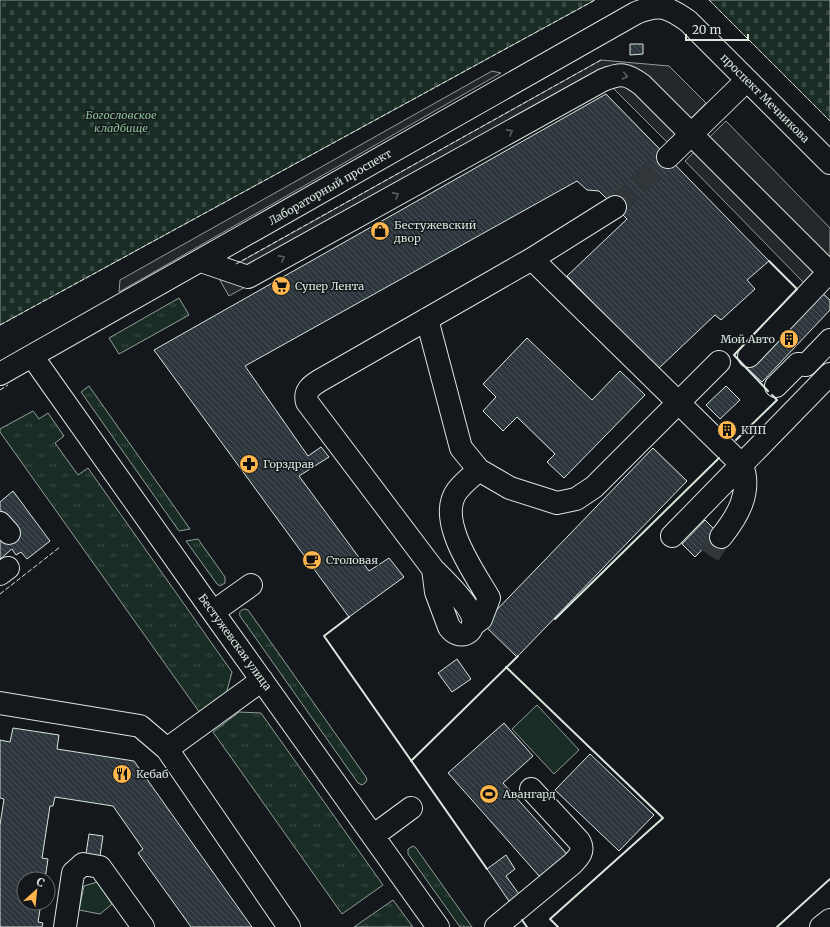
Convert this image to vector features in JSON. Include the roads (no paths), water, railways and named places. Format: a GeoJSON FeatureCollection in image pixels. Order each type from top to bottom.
{"type":"FeatureCollection","features":[{"type":"Feature","properties":{"kind":"street","name":"проспект Мечникова"},"geometry":{"type":"LineString","coordinates":[[663,3],[688,21],[830,163]]}},
{"type":"Feature","properties":{"kind":"street","name":"Лабораторный проспект"},"geometry":{"type":"LineString","coordinates":[[0,374],[636,13],[663,3]]}},
{"type":"Feature","properties":{"kind":"street"},"geometry":{"type":"LineString","coordinates":[[201,261],[248,277],[596,84],[617,75],[630,77],[642,85],[692,134],[829,273],[749,356]]}},
{"type":"Feature","properties":{"kind":"street"},"geometry":{"type":"LineString","coordinates":[[668,157],[747,80]]}},
{"type":"Feature","properties":{"kind":"street"},"geometry":{"type":"LineString","coordinates":[[479,470],[457,491],[450,507],[453,525],[464,556],[489,598],[481,619],[473,625],[473,619],[470,612],[449,584],[432,569],[307,402],[307,390],[532,259],[615,207]]}},
{"type":"Feature","properties":{"kind":"street"},"geometry":{"type":"LineString","coordinates":[[532,259],[742,465],[746,484],[744,498],[729,527],[721,537]]}},
{"type":"Feature","properties":{"kind":"street"},"geometry":{"type":"LineString","coordinates":[[427,319],[461,448],[479,470],[510,488],[557,503],[576,499],[594,487],[719,362]]}},
{"type":"Feature","properties":{"kind":"street"},"geometry":{"type":"LineString","coordinates":[[776,386],[798,364],[806,365],[830,340]]}},
{"type":"Feature","properties":{"kind":"street","name":"Бестужевская улица"},"geometry":{"type":"LineString","coordinates":[[32,356],[438,927]]}},
{"type":"Feature","properties":{"kind":"street"},"geometry":{"type":"LineString","coordinates":[[672,536],[830,374]]}},
{"type":"Feature","properties":{"kind":"street"},"geometry":{"type":"LineString","coordinates":[[213,612],[250,585]]}},
{"type":"Feature","properties":{"kind":"street"},"geometry":{"type":"LineString","coordinates":[[167,750],[262,680]]}},
{"type":"Feature","properties":{"kind":"street"},"geometry":{"type":"LineString","coordinates":[[0,703],[140,726],[167,750],[289,927]]}},
{"type":"Feature","properties":{"kind":"street"},"geometry":{"type":"LineString","coordinates":[[496,927],[572,864],[581,853],[582,847],[579,841],[531,789]]}},
{"type":"Feature","properties":{"kind":"street"},"geometry":{"type":"LineString","coordinates":[[373,836],[411,808]]}},
{"type":"Feature","properties":{"kind":"street"},"geometry":{"type":"LineString","coordinates":[[65,927],[73,873],[83,864],[100,867],[143,927]]}},
{"type":"Feature","properties":{"kind":"street"},"geometry":{"type":"LineString","coordinates":[[821,927],[830,920]]}},
{"type":"Feature","properties":{"kind":"tunnel"},"geometry":{"type":"LineString","coordinates":[[615,207],[668,157]]}},
{"type":"Feature","properties":{"kind":"tunnel"},"geometry":{"type":"LineString","coordinates":[[709,555],[721,537]]}},
{"type":"Feature","properties":{"kind":"place","name":"Бестужевский двор"},"geometry":{"type":"Point","coordinates":[380,231]}},
{"type":"Feature","properties":{"kind":"place","name":"Супер Лента"},"geometry":{"type":"Point","coordinates":[281,286]}},
{"type":"Feature","properties":{"kind":"place","name":"Мой Авто"},"geometry":{"type":"Point","coordinates":[789,339]}},
{"type":"Feature","properties":{"kind":"place","name":"КПП"},"geometry":{"type":"Point","coordinates":[727,430]}},
{"type":"Feature","properties":{"kind":"place","name":"Горздрав"},"geometry":{"type":"Point","coordinates":[249,464]}},
{"type":"Feature","properties":{"kind":"place","name":"Столовая"},"geometry":{"type":"Point","coordinates":[312,560]}},
{"type":"Feature","properties":{"kind":"place","name":"Кебаб"},"geometry":{"type":"Point","coordinates":[122,774]}},
{"type":"Feature","properties":{"kind":"place","name":"Авангард"},"geometry":{"type":"Point","coordinates":[489,794]}},
{"type":"Feature","properties":{"kind":"park label","name":"Богословское кладбище"},"geometry":{"type":"Point","coordinates":[121,121]}}]}
